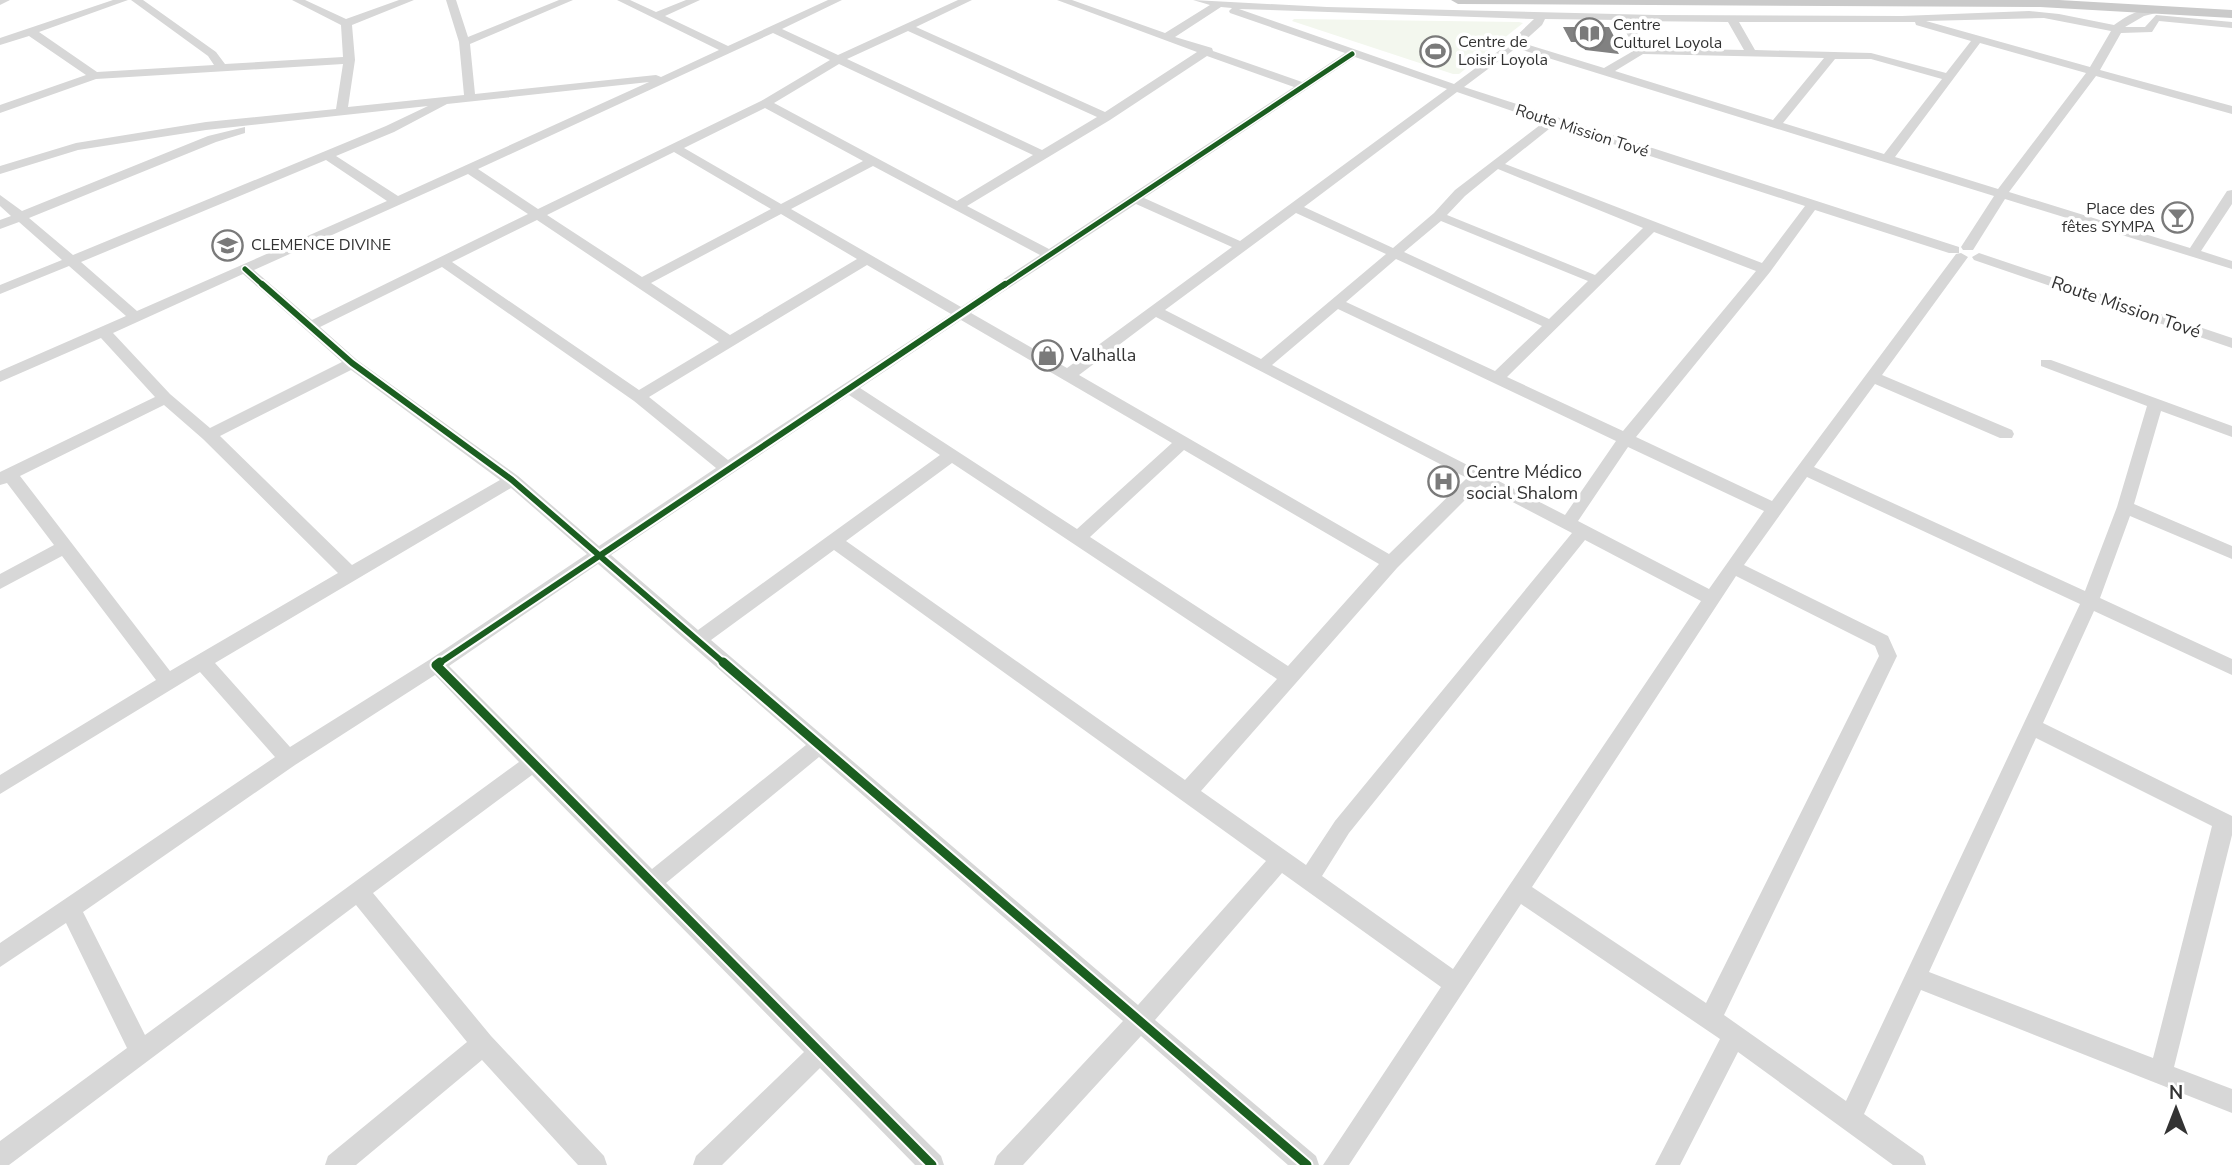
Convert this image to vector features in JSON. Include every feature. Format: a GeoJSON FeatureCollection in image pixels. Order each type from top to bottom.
{"type":"FeatureCollection","features":[{"type":"Feature","properties":{"kind":"main road"},"geometry":{"type":"LineString","coordinates":[[1458,0],[2039,1],[2232,12]]}},
{"type":"Feature","properties":{"kind":"main road"},"geometry":{"type":"LineString","coordinates":[[2130,6],[2156,10],[2232,12]]}},
{"type":"Feature","properties":{"kind":"street"},"geometry":{"type":"LineString","coordinates":[[0,42],[123,0]]}},
{"type":"Feature","properties":{"kind":"street"},"geometry":{"type":"LineString","coordinates":[[136,0],[212,54],[223,69]]}},
{"type":"Feature","properties":{"kind":"street"},"geometry":{"type":"LineString","coordinates":[[297,0],[346,23],[409,0]]}},
{"type":"Feature","properties":{"kind":"street"},"geometry":{"type":"LineString","coordinates":[[451,0],[464,42],[470,98]]}},
{"type":"Feature","properties":{"kind":"street"},"geometry":{"type":"LineString","coordinates":[[464,42],[568,0]]}},
{"type":"Feature","properties":{"kind":"street"},"geometry":{"type":"LineString","coordinates":[[622,0],[725,50]]}},
{"type":"Feature","properties":{"kind":"street"},"geometry":{"type":"LineString","coordinates":[[656,16],[695,0]]}},
{"type":"Feature","properties":{"kind":"street"},"geometry":{"type":"LineString","coordinates":[[0,377],[245,270],[837,0]]}},
{"type":"Feature","properties":{"kind":"street"},"geometry":{"type":"LineString","coordinates":[[309,327],[765,103],[841,58],[967,0]]}},
{"type":"Feature","properties":{"kind":"street"},"geometry":{"type":"LineString","coordinates":[[1062,0],[1209,50],[1304,86]]}},
{"type":"Feature","properties":{"kind":"street"},"geometry":{"type":"LineString","coordinates":[[1198,0],[1540,16],[1903,19],[2052,15],[2118,29],[2148,30],[2156,18],[2232,25]]}},
{"type":"Feature","properties":{"kind":"street"},"geometry":{"type":"LineString","coordinates":[[1169,36],[1216,2]]}},
{"type":"Feature","properties":{"kind":"street","name":"Route Mission Tové"},"geometry":{"type":"LineString","coordinates":[[1216,2],[1352,54],[1453,88],[1966,253],[2232,343]]}},
{"type":"Feature","properties":{"kind":"street"},"geometry":{"type":"LineString","coordinates":[[2097,3],[2118,29]]}},
{"type":"Feature","properties":{"kind":"street"},"geometry":{"type":"LineString","coordinates":[[1335,1165],[1773,509],[1966,253],[2002,193],[2092,72],[2118,29],[2141,13],[2156,10]]}},
{"type":"Feature","properties":{"kind":"street"},"geometry":{"type":"LineString","coordinates":[[1067,376],[1514,44],[1538,23],[1540,16]]}},
{"type":"Feature","properties":{"kind":"street"},"geometry":{"type":"LineString","coordinates":[[1623,16],[1641,51]]}},
{"type":"Feature","properties":{"kind":"street"},"geometry":{"type":"LineString","coordinates":[[1730,16],[1752,55]]}},
{"type":"Feature","properties":{"kind":"street"},"geometry":{"type":"LineString","coordinates":[[1903,19],[2232,110]]}},
{"type":"Feature","properties":{"kind":"street"},"geometry":{"type":"LineString","coordinates":[[342,110],[349,60],[346,23]]}},
{"type":"Feature","properties":{"kind":"street"},"geometry":{"type":"LineString","coordinates":[[909,28],[1107,117]]}},
{"type":"Feature","properties":{"kind":"street"},"geometry":{"type":"LineString","coordinates":[[773,29],[841,58],[1043,155]]}},
{"type":"Feature","properties":{"kind":"street"},"geometry":{"type":"LineString","coordinates":[[31,32],[94,76]]}},
{"type":"Feature","properties":{"kind":"street"},"geometry":{"type":"LineString","coordinates":[[1886,160],[1977,40]]}},
{"type":"Feature","properties":{"kind":"street"},"geometry":{"type":"LineString","coordinates":[[1514,44],[2232,265]]}},
{"type":"Feature","properties":{"kind":"street"},"geometry":{"type":"LineString","coordinates":[[957,206],[1107,117],[1209,50]]}},
{"type":"Feature","properties":{"kind":"street"},"geometry":{"type":"LineString","coordinates":[[1607,71],[1641,51],[1871,57],[1948,77]]}},
{"type":"Feature","properties":{"kind":"street"},"geometry":{"type":"LineString","coordinates":[[0,956],[288,759],[436,665],[1352,54]]}},
{"type":"Feature","properties":{"kind":"street"},"geometry":{"type":"LineString","coordinates":[[1775,125],[1831,57]]}},
{"type":"Feature","properties":{"kind":"street"},"geometry":{"type":"LineString","coordinates":[[0,108],[94,76],[349,60]]}},
{"type":"Feature","properties":{"kind":"street"},"geometry":{"type":"LineString","coordinates":[[0,170],[76,147],[228,129],[342,110],[670,76]]}},
{"type":"Feature","properties":{"kind":"street"},"geometry":{"type":"LineString","coordinates":[[0,290],[390,129],[447,100]]}},
{"type":"Feature","properties":{"kind":"street"},"geometry":{"type":"LineString","coordinates":[[765,103],[1051,256]]}},
{"type":"Feature","properties":{"kind":"street"},"geometry":{"type":"LineString","coordinates":[[1263,365],[1396,254],[1439,216],[1460,193],[1552,121]]}},
{"type":"Feature","properties":{"kind":"street"},"geometry":{"type":"LineString","coordinates":[[0,225],[228,129]]}},
{"type":"Feature","properties":{"kind":"street"},"geometry":{"type":"LineString","coordinates":[[676,148],[780,211],[1391,563]]}},
{"type":"Feature","properties":{"kind":"street"},"geometry":{"type":"LineString","coordinates":[[327,155],[395,200]]}},
{"type":"Feature","properties":{"kind":"street"},"geometry":{"type":"LineString","coordinates":[[641,283],[872,161]]}},
{"type":"Feature","properties":{"kind":"street"},"geometry":{"type":"LineString","coordinates":[[1498,165],[1651,227],[1765,269]]}},
{"type":"Feature","properties":{"kind":"street"},"geometry":{"type":"LineString","coordinates":[[469,169],[730,342]]}},
{"type":"Feature","properties":{"kind":"street"},"geometry":{"type":"LineString","coordinates":[[2194,252],[2232,194]]}},
{"type":"Feature","properties":{"kind":"street"},"geometry":{"type":"LineString","coordinates":[[0,199],[136,317]]}},
{"type":"Feature","properties":{"kind":"street"},"geometry":{"type":"LineString","coordinates":[[1136,199],[1242,247]]}},
{"type":"Feature","properties":{"kind":"street"},"geometry":{"type":"LineString","coordinates":[[1309,880],[1325,850],[1575,527],[1625,440],[1765,269],[1813,204]]}},
{"type":"Feature","properties":{"kind":"street"},"geometry":{"type":"LineString","coordinates":[[1296,208],[1551,326]]}},
{"type":"Feature","properties":{"kind":"street"},"geometry":{"type":"LineString","coordinates":[[1439,216],[1599,281]]}},
{"type":"Feature","properties":{"kind":"street"},"geometry":{"type":"LineString","coordinates":[[1498,377],[1599,281],[1651,227]]}},
{"type":"Feature","properties":{"kind":"street"},"geometry":{"type":"LineString","coordinates":[[639,397],[866,259]]}},
{"type":"Feature","properties":{"kind":"street"},"geometry":{"type":"LineString","coordinates":[[443,262],[639,397],[729,470]]}},
{"type":"Feature","properties":{"kind":"street"},"geometry":{"type":"LineString","coordinates":[[245,270],[352,363],[512,480],[1141,1019],[1307,1165]]}},
{"type":"Feature","properties":{"kind":"street"},"geometry":{"type":"LineString","coordinates":[[1337,303],[1773,509]]}},
{"type":"Feature","properties":{"kind":"street"},"geometry":{"type":"LineString","coordinates":[[1156,311],[1712,598]]}},
{"type":"Feature","properties":{"kind":"street"},"geometry":{"type":"LineString","coordinates":[[104,332],[165,398],[209,435],[349,573]]}},
{"type":"Feature","properties":{"kind":"street"},"geometry":{"type":"LineString","coordinates":[[209,435],[352,363]]}},
{"type":"Feature","properties":{"kind":"street"},"geometry":{"type":"LineString","coordinates":[[2046,363],[2232,432]]}},
{"type":"Feature","properties":{"kind":"street"},"geometry":{"type":"LineString","coordinates":[[1873,377],[2006,434]]}},
{"type":"Feature","properties":{"kind":"street"},"geometry":{"type":"LineString","coordinates":[[851,389],[1289,677]]}},
{"type":"Feature","properties":{"kind":"street"},"geometry":{"type":"LineString","coordinates":[[165,398],[4,476],[64,547],[167,681]]}},
{"type":"Feature","properties":{"kind":"street"},"geometry":{"type":"LineString","coordinates":[[1850,1118],[2088,603],[2125,507],[2155,404]]}},
{"type":"Feature","properties":{"kind":"street"},"geometry":{"type":"LineString","coordinates":[[1078,538],[1182,443]]}},
{"type":"Feature","properties":{"kind":"street"},"geometry":{"type":"LineString","coordinates":[[698,640],[951,455]]}},
{"type":"Feature","properties":{"kind":"street"},"geometry":{"type":"LineString","coordinates":[[1805,470],[2088,603],[2232,667]]}},
{"type":"Feature","properties":{"kind":"street"},"geometry":{"type":"LineString","coordinates":[[1186,792],[1391,563],[1478,477]]}},
{"type":"Feature","properties":{"kind":"street"},"geometry":{"type":"LineString","coordinates":[[0,785],[167,681],[512,480]]}},
{"type":"Feature","properties":{"kind":"street"},"geometry":{"type":"LineString","coordinates":[[2125,507],[2232,553]]}},
{"type":"Feature","properties":{"kind":"street"},"geometry":{"type":"LineString","coordinates":[[834,541],[1456,984]]}},
{"type":"Feature","properties":{"kind":"street"},"geometry":{"type":"LineString","coordinates":[[0,582],[64,547]]}},
{"type":"Feature","properties":{"kind":"street"},"geometry":{"type":"LineString","coordinates":[[1710,1019],[1888,656],[1882,641],[1733,567]]}},
{"type":"Feature","properties":{"kind":"street"},"geometry":{"type":"LineString","coordinates":[[201,661],[288,759]]}},
{"type":"Feature","properties":{"kind":"street"},"geometry":{"type":"LineString","coordinates":[[436,665],[531,764],[653,881],[819,1053],[932,1165]]}},
{"type":"Feature","properties":{"kind":"street"},"geometry":{"type":"LineString","coordinates":[[2032,726],[2228,824],[2161,1073]]}},
{"type":"Feature","properties":{"kind":"street"},"geometry":{"type":"LineString","coordinates":[[653,881],[821,744]]}},
{"type":"Feature","properties":{"kind":"street"},"geometry":{"type":"LineString","coordinates":[[0,1156],[531,764]]}},
{"type":"Feature","properties":{"kind":"street"},"geometry":{"type":"LineString","coordinates":[[1006,1165],[1141,1019],[1281,859]]}},
{"type":"Feature","properties":{"kind":"street"},"geometry":{"type":"LineString","coordinates":[[1518,890],[1734,1035],[1914,1165]]}},
{"type":"Feature","properties":{"kind":"street"},"geometry":{"type":"LineString","coordinates":[[358,891],[483,1044],[595,1165]]}},
{"type":"Feature","properties":{"kind":"street"},"geometry":{"type":"LineString","coordinates":[[70,908],[141,1053]]}},
{"type":"Feature","properties":{"kind":"street"},"geometry":{"type":"LineString","coordinates":[[1915,977],[2232,1101]]}},
{"type":"Feature","properties":{"kind":"street"},"geometry":{"type":"LineString","coordinates":[[1667,1165],[1734,1035]]}},
{"type":"Feature","properties":{"kind":"street"},"geometry":{"type":"LineString","coordinates":[[337,1165],[483,1044]]}},
{"type":"Feature","properties":{"kind":"street"},"geometry":{"type":"LineString","coordinates":[[705,1165],[819,1053]]}},
{"type":"Feature","properties":{"kind":"shaded area","name":"Centre de Loisir Loyola"},"geometry":{"type":"Polygon","coordinates":[[[1292,21],[1523,23],[1459,74],[1453,74],[1292,21]]]}},
{"type":"Feature","properties":{"kind":"building","name":"Centre Culturel Loyola"},"geometry":{"type":"Polygon","coordinates":[[[1563,27],[1609,27],[1617,42],[1612,42],[1619,54],[1585,50],[1581,42],[1571,42],[1563,27]]]}},
{"type":"Feature","properties":{"kind":"cycle path"},"geometry":{"type":"LineString","coordinates":[[932,1165],[436,665],[778,434],[1352,54]]}},
{"type":"Feature","properties":{"kind":"cycle path"},"geometry":{"type":"LineString","coordinates":[[245,269],[352,363],[512,480],[1307,1165]]}},
{"type":"Feature","properties":{"kind":"place","name":"Centre Culturel Loyola"},"geometry":{"type":"Point","coordinates":[1590,34]}},
{"type":"Feature","properties":{"kind":"place","name":"Centre de Loisir Loyola"},"geometry":{"type":"Point","coordinates":[1435,51]}},
{"type":"Feature","properties":{"kind":"place","name":"Place des fêtes SYMPA"},"geometry":{"type":"Point","coordinates":[2178,218]}},
{"type":"Feature","properties":{"kind":"place","name":"CLEMENCE DIVINE"},"geometry":{"type":"Point","coordinates":[228,245]}},
{"type":"Feature","properties":{"kind":"place","name":"Valhalla"},"geometry":{"type":"Point","coordinates":[1047,355]}},
{"type":"Feature","properties":{"kind":"place","name":"Centre Médico social Shalom"},"geometry":{"type":"Point","coordinates":[1443,482]}}]}
